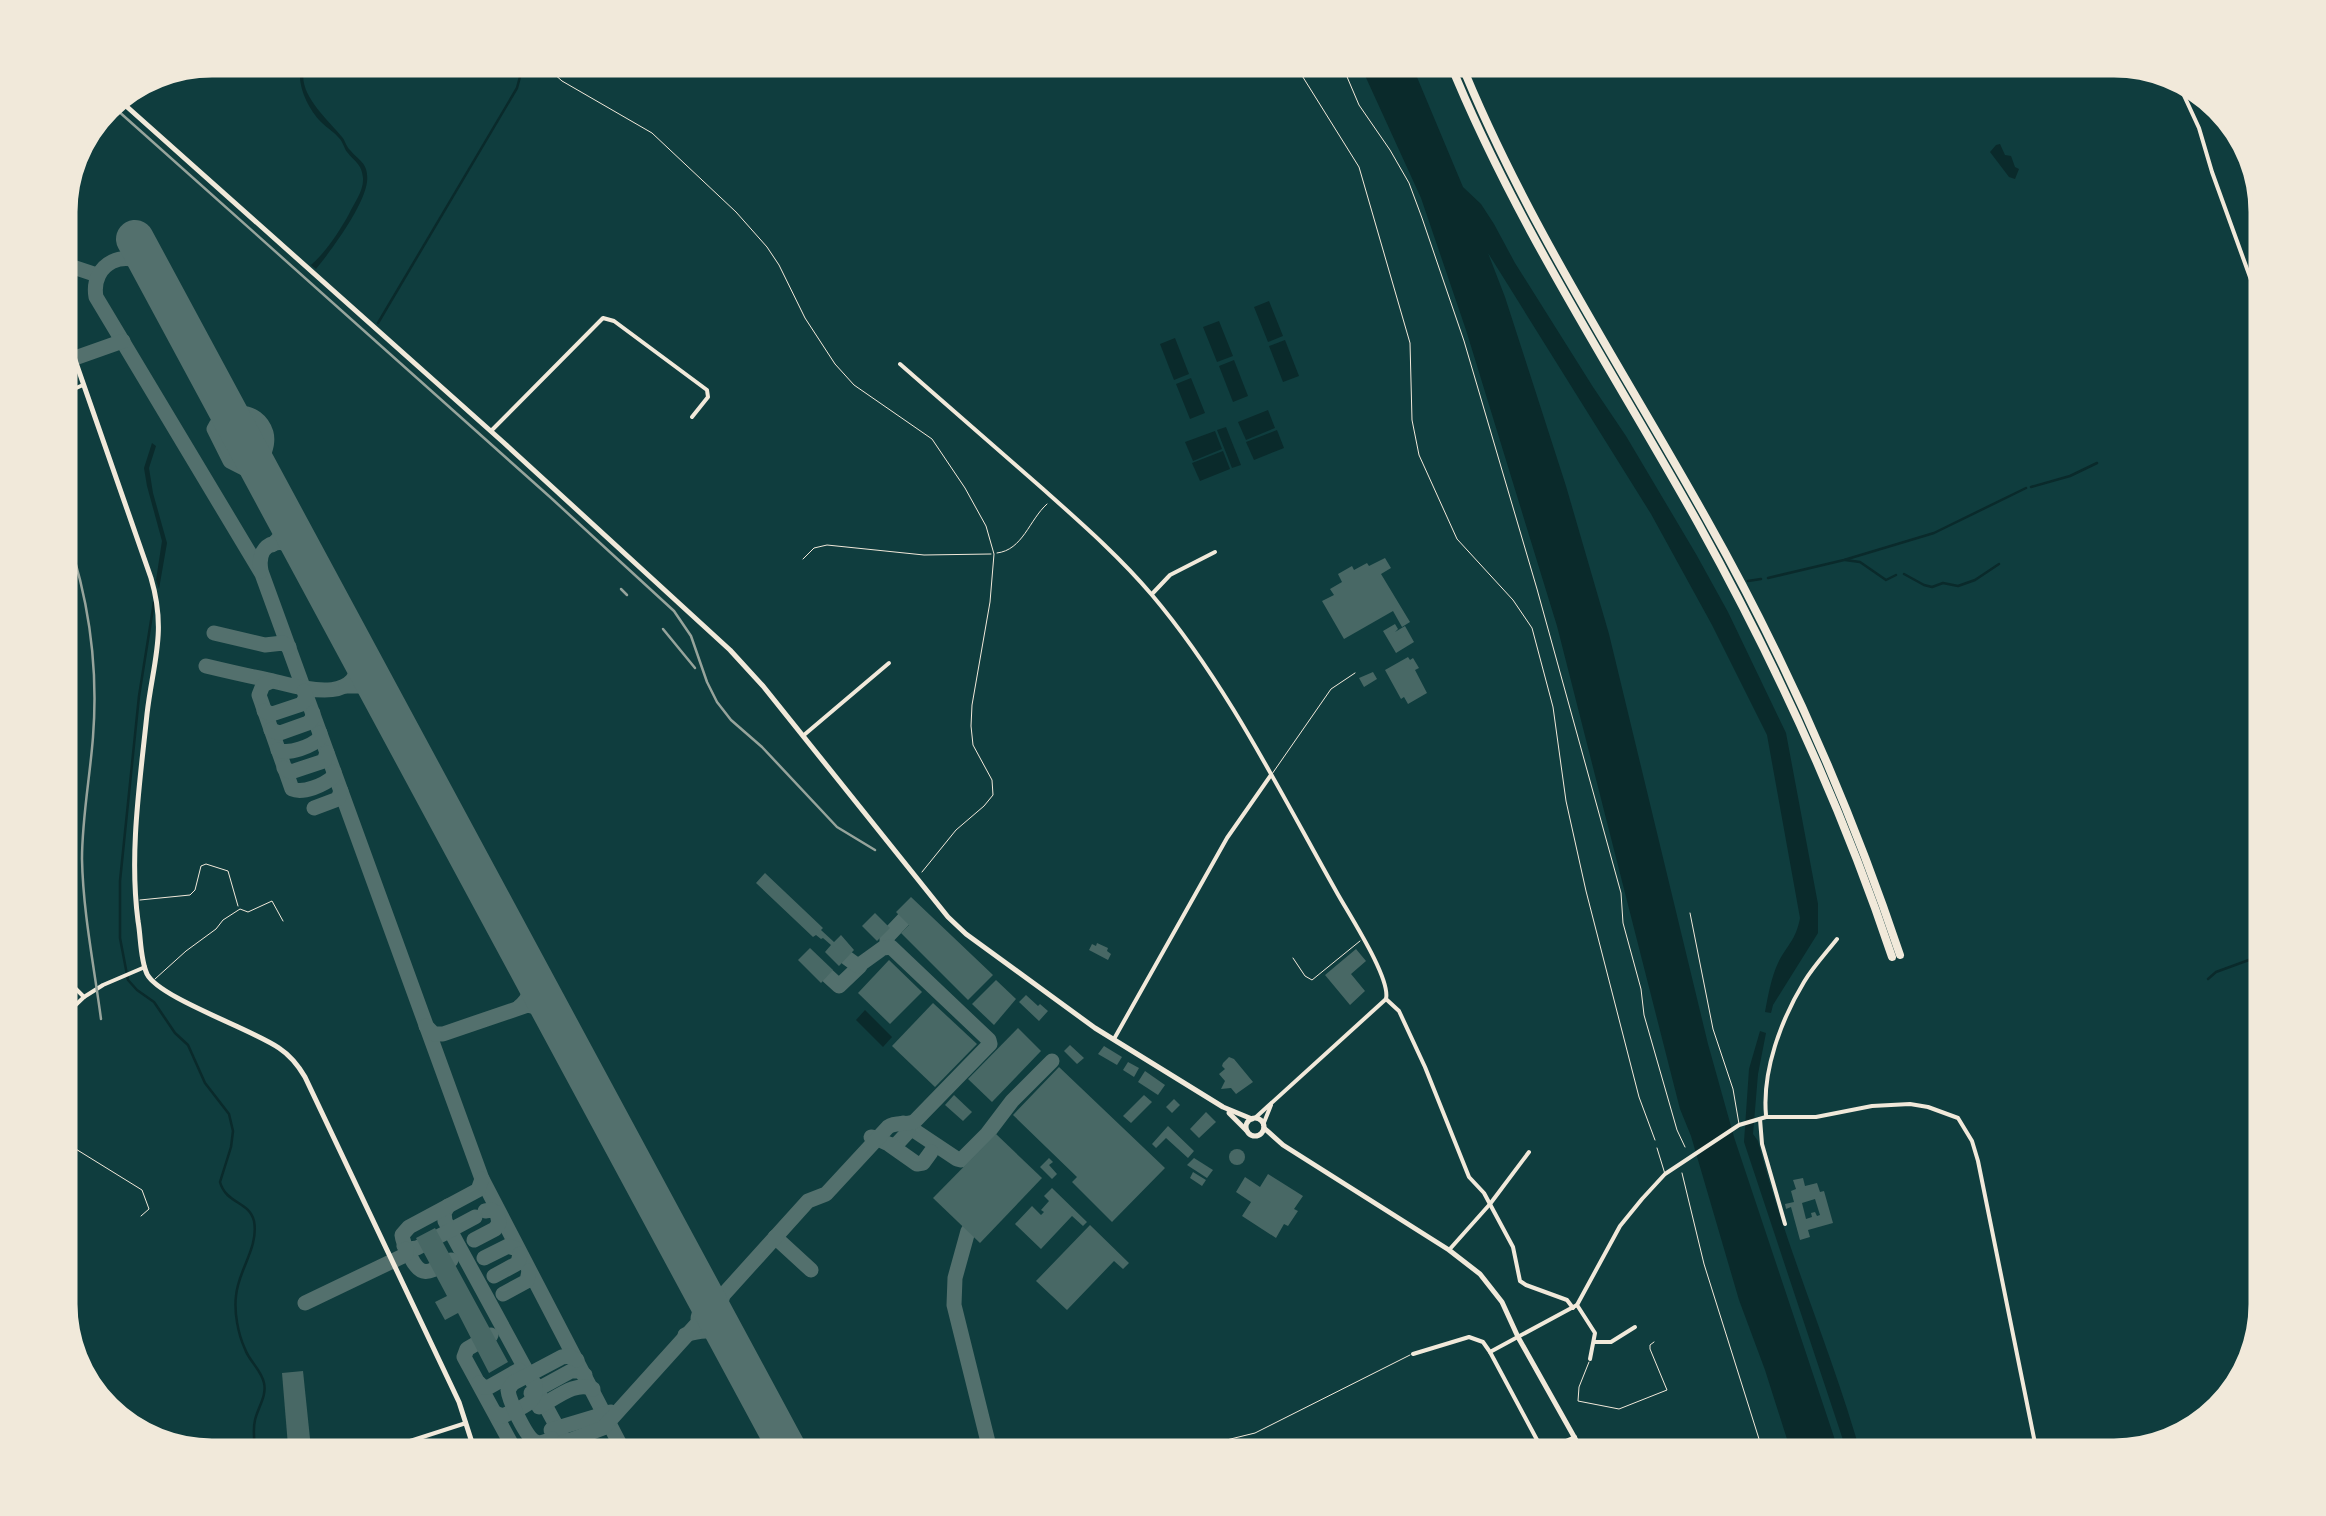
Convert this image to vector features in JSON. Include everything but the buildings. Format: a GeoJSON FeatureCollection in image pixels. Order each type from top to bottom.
{"type":"FeatureCollection","features":[{"type":"Feature","properties":{"kind":"highway"},"geometry":{"type":"LineString","coordinates":[[1455,75],[1522,216],[1698,522],[1764,649],[1831,795],[1896,956],[1847,808],[1771,640],[1699,505],[1529,209],[1466,75]]}},
{"type":"Feature","properties":{"kind":"main road"},"geometry":{"type":"LineString","coordinates":[[126,106],[730,650],[966,934],[1070,1012],[1223,1107],[1254,1119],[1283,1146]]}},
{"type":"Feature","properties":{"kind":"main road"},"geometry":{"type":"LineString","coordinates":[[75,361],[160,612],[134,863],[145,968],[164,991],[266,1040],[294,1061],[418,1314],[459,1402],[472,1441]]}},
{"type":"Feature","properties":{"kind":"main road"},"geometry":{"type":"LineString","coordinates":[[1223,1107],[1250,1135],[1283,1146],[1470,1264],[1505,1308],[1577,1441]]}},
{"type":"Feature","properties":{"kind":"main road"},"geometry":{"type":"LineString","coordinates":[[1246,1130],[1247,1123],[1254,1119]]}},
{"type":"Feature","properties":{"kind":"main road"},"geometry":{"type":"LineString","coordinates":[[1258,1136],[1263,1126]]}},
{"type":"Feature","properties":{"kind":"street"},"geometry":{"type":"LineString","coordinates":[[2183,94],[2199,128],[2251,279]]}},
{"type":"Feature","properties":{"kind":"street"},"geometry":{"type":"LineString","coordinates":[[491,431],[602,318],[614,321],[707,390],[708,397],[692,416]]}},
{"type":"Feature","properties":{"kind":"street"},"geometry":{"type":"LineString","coordinates":[[900,364],[1053,498],[1152,594],[1218,686],[1386,985],[1386,1000],[1377,1010],[1254,1119]]}},
{"type":"Feature","properties":{"kind":"street"},"geometry":{"type":"LineString","coordinates":[[75,389],[83,385]]}},
{"type":"Feature","properties":{"kind":"street"},"geometry":{"type":"LineString","coordinates":[[1152,594],[1170,576],[1215,552]]}},
{"type":"Feature","properties":{"kind":"street"},"geometry":{"type":"LineString","coordinates":[[804,735],[888,663]]}},
{"type":"Feature","properties":{"kind":"street"},"geometry":{"type":"LineString","coordinates":[[1114,1039],[1227,838],[1271,776]]}},
{"type":"Feature","properties":{"kind":"street"},"geometry":{"type":"LineString","coordinates":[[1785,1224],[1762,1144],[1760,1119],[1769,1069],[1801,986],[1837,939]]}},
{"type":"Feature","properties":{"kind":"street"},"geometry":{"type":"LineString","coordinates":[[75,1006],[120,977],[145,968]]}},
{"type":"Feature","properties":{"kind":"street"},"geometry":{"type":"LineString","coordinates":[[75,989],[84,997]]}},
{"type":"Feature","properties":{"kind":"street"},"geometry":{"type":"LineString","coordinates":[[1386,1000],[1398,1011],[1425,1067],[1469,1177],[1484,1193],[1513,1247],[1520,1280],[1575,1306],[1594,1330],[1590,1359]]}},
{"type":"Feature","properties":{"kind":"street"},"geometry":{"type":"LineString","coordinates":[[1263,1126],[1273,1101]]}},
{"type":"Feature","properties":{"kind":"street"},"geometry":{"type":"LineString","coordinates":[[1490,1352],[1575,1306],[1624,1220],[1665,1174],[1740,1125],[1760,1119],[1816,1117],[1872,1106],[1910,1104],[1958,1118],[1972,1141],[2035,1441]]}},
{"type":"Feature","properties":{"kind":"street"},"geometry":{"type":"LineString","coordinates":[[1449,1250],[1530,1152]]}},
{"type":"Feature","properties":{"kind":"street"},"geometry":{"type":"LineString","coordinates":[[1595,1342],[1611,1342],[1635,1328]]}},
{"type":"Feature","properties":{"kind":"street"},"geometry":{"type":"LineString","coordinates":[[1413,1354],[1469,1337],[1483,1342],[1537,1441]]}},
{"type":"Feature","properties":{"kind":"street"},"geometry":{"type":"LineString","coordinates":[[410,1441],[466,1423]]}},
{"type":"Feature","properties":{"kind":"street"},"geometry":{"type":"LineString","coordinates":[[1566,1441],[1575,1437]]}},
{"type":"Feature","properties":{"kind":"lane"},"geometry":{"type":"LineString","coordinates":[[1271,776],[1331,689],[1355,673]]}},
{"type":"Feature","properties":{"kind":"lane"},"geometry":{"type":"LineString","coordinates":[[136,900],[190,894],[195,890],[201,866],[206,864],[228,872],[240,909],[248,912],[272,902],[283,921]]}},
{"type":"Feature","properties":{"kind":"lane"},"geometry":{"type":"LineString","coordinates":[[152,981],[240,909]]}},
{"type":"Feature","properties":{"kind":"lane"},"geometry":{"type":"LineString","coordinates":[[1690,913],[1714,1029],[1740,1125]]}},
{"type":"Feature","properties":{"kind":"lane"},"geometry":{"type":"LineString","coordinates":[[1293,958],[1312,980],[1362,939]]}},
{"type":"Feature","properties":{"kind":"lane"},"geometry":{"type":"LineString","coordinates":[[1657,1148],[1665,1174]]}},
{"type":"Feature","properties":{"kind":"lane"},"geometry":{"type":"LineString","coordinates":[[75,1149],[142,1190],[150,1209],[141,1216]]}},
{"type":"Feature","properties":{"kind":"lane"},"geometry":{"type":"LineString","coordinates":[[1590,1359],[1578,1400],[1620,1409],[1667,1390],[1650,1349],[1654,1342]]}},
{"type":"Feature","properties":{"kind":"lane"},"geometry":{"type":"LineString","coordinates":[[1222,1441],[1255,1433],[1413,1354]]}},
{"type":"Feature","properties":{"kind":"path"},"geometry":{"type":"LineString","coordinates":[[555,75],[652,134],[736,212],[767,246],[805,318],[842,373],[932,439],[986,526],[994,554],[971,726],[974,745],[992,780],[992,795],[956,830],[918,879]]}},
{"type":"Feature","properties":{"kind":"path"},"geometry":{"type":"LineString","coordinates":[[1302,75],[1359,167],[1410,343],[1412,420],[1419,455],[1457,538],[1532,628],[1553,706],[1566,801],[1586,891],[1639,1097],[1657,1148]]}},
{"type":"Feature","properties":{"kind":"path"},"geometry":{"type":"LineString","coordinates":[[1346,75],[1359,105],[1409,184],[1464,342],[1540,600],[1620,893],[1644,1015],[1685,1147]]}},
{"type":"Feature","properties":{"kind":"path"},"geometry":{"type":"LineString","coordinates":[[803,559],[814,548],[827,545],[924,555],[1007,552],[1017,546],[1036,514],[1053,498]]}},
{"type":"Feature","properties":{"kind":"path"},"geometry":{"type":"LineString","coordinates":[[1679,1165],[1704,1264],[1761,1441]]}},
{"type":"Feature","properties":{"kind":"water"},"geometry":{"type":"Polygon","coordinates":[[[300,75],[303,75],[311,100],[363,163],[367,176],[365,192],[354,215],[316,269],[311,265],[345,221],[363,178],[340,140],[310,108],[300,75]]]}},
{"type":"Feature","properties":{"kind":"water"},"geometry":{"type":"Polygon","coordinates":[[[1365,75],[1416,75],[1463,187],[1494,224],[1696,554],[1786,733],[1818,904],[1818,933],[1771,1013],[1765,1012],[1773,975],[1800,918],[1767,735],[1651,514],[1488,253],[1566,486],[1609,634],[1734,1137],[1835,1441],[1788,1441],[1739,1300],[1680,1109],[1557,626],[1421,198],[1365,75]]]}},
{"type":"Feature","properties":{"kind":"water"},"geometry":{"type":"Polygon","coordinates":[[[2000,144],[2019,169],[2015,179],[2009,177],[1990,152],[2000,144]]]}},
{"type":"Feature","properties":{"kind":"water"},"geometry":{"type":"Polygon","coordinates":[[[1269,301],[1283,336],[1268,342],[1254,307],[1269,301]]]}},
{"type":"Feature","properties":{"kind":"water"},"geometry":{"type":"Polygon","coordinates":[[[1219,321],[1233,356],[1217,362],[1203,327],[1219,321]]]}},
{"type":"Feature","properties":{"kind":"water"},"geometry":{"type":"Polygon","coordinates":[[[1175,338],[1189,374],[1174,380],[1160,344],[1175,338]]]}},
{"type":"Feature","properties":{"kind":"water"},"geometry":{"type":"Polygon","coordinates":[[[1285,340],[1299,376],[1283,382],[1269,346],[1285,340]]]}},
{"type":"Feature","properties":{"kind":"water"},"geometry":{"type":"Polygon","coordinates":[[[1234,360],[1248,396],[1233,402],[1219,366],[1234,360]]]}},
{"type":"Feature","properties":{"kind":"water"},"geometry":{"type":"Polygon","coordinates":[[[1191,378],[1205,413],[1190,419],[1176,384],[1191,378]]]}},
{"type":"Feature","properties":{"kind":"water"},"geometry":{"type":"Polygon","coordinates":[[[1268,410],[1275,428],[1246,440],[1238,422],[1268,410]]]}},
{"type":"Feature","properties":{"kind":"water"},"geometry":{"type":"Polygon","coordinates":[[[1226,427],[1241,465],[1232,468],[1217,430],[1226,427]]]}},
{"type":"Feature","properties":{"kind":"water"},"geometry":{"type":"Polygon","coordinates":[[[1277,430],[1284,448],[1254,460],[1246,442],[1277,430]]]}},
{"type":"Feature","properties":{"kind":"water"},"geometry":{"type":"Polygon","coordinates":[[[1215,431],[1222,449],[1193,461],[1185,442],[1215,431]]]}},
{"type":"Feature","properties":{"kind":"water"},"geometry":{"type":"Polygon","coordinates":[[[152,443],[156,446],[149,468],[167,543],[159,589],[156,580],[162,541],[144,468],[152,443]]]}},
{"type":"Feature","properties":{"kind":"water"},"geometry":{"type":"Polygon","coordinates":[[[1223,451],[1230,469],[1200,481],[1192,463],[1223,451]]]}},
{"type":"Feature","properties":{"kind":"water"},"geometry":{"type":"Polygon","coordinates":[[[865,1010],[892,1037],[883,1047],[856,1020],[865,1010]]]}},
{"type":"Feature","properties":{"kind":"water"},"geometry":{"type":"Polygon","coordinates":[[[1760,1031],[1766,1033],[1753,1134],[1857,1441],[1843,1441],[1744,1142],[1749,1069],[1760,1031]]]}},
{"type":"Feature","properties":{"kind":"waterway"},"geometry":{"type":"LineString","coordinates":[[378,323],[517,88],[520,75]]}},
{"type":"Feature","properties":{"kind":"waterway"},"geometry":{"type":"LineString","coordinates":[[2031,487],[2097,463]]}},
{"type":"Feature","properties":{"kind":"waterway"},"geometry":{"type":"LineString","coordinates":[[1768,578],[1934,533],[2026,488]]}},
{"type":"Feature","properties":{"kind":"waterway"},"geometry":{"type":"LineString","coordinates":[[1845,560],[1860,562],[1886,580],[1896,575]]}},
{"type":"Feature","properties":{"kind":"waterway"},"geometry":{"type":"LineString","coordinates":[[1904,574],[1932,587],[1943,583],[1958,586],[1999,564]]}},
{"type":"Feature","properties":{"kind":"waterway"},"geometry":{"type":"LineString","coordinates":[[1748,581],[1761,579]]}},
{"type":"Feature","properties":{"kind":"waterway"},"geometry":{"type":"LineString","coordinates":[[154,602],[139,696],[120,881],[120,938],[128,980],[154,1002],[188,1045],[205,1083],[229,1114],[231,1147],[220,1182],[227,1195],[251,1214],[255,1231],[238,1286],[236,1309],[243,1343],[265,1388],[256,1415],[254,1441]]}},
{"type":"Feature","properties":{"kind":"waterway"},"geometry":{"type":"LineString","coordinates":[[2208,979],[2216,972],[2251,959]]}},
{"type":"Feature","properties":{"kind":"taxiway"},"geometry":{"type":"LineString","coordinates":[[151,269],[131,259],[112,262],[99,275],[96,297],[262,574],[482,1179],[618,1441]]}},
{"type":"Feature","properties":{"kind":"taxiway"},"geometry":{"type":"LineString","coordinates":[[75,268],[97,275]]}},
{"type":"Feature","properties":{"kind":"taxiway"},"geometry":{"type":"LineString","coordinates":[[75,358],[123,341]]}},
{"type":"Feature","properties":{"kind":"taxiway"},"geometry":{"type":"LineString","coordinates":[[261,474],[267,438],[262,424],[241,413],[225,417],[214,429],[230,461],[263,478]]}},
{"type":"Feature","properties":{"kind":"taxiway"},"geometry":{"type":"LineString","coordinates":[[272,545],[283,531],[282,514]]}},
{"type":"Feature","properties":{"kind":"taxiway"},"geometry":{"type":"LineString","coordinates":[[261,571],[263,552],[274,543],[290,545],[305,556]]}},
{"type":"Feature","properties":{"kind":"taxiway"},"geometry":{"type":"LineString","coordinates":[[214,633],[289,647]]}},
{"type":"Feature","properties":{"kind":"taxiway"},"geometry":{"type":"LineString","coordinates":[[206,666],[326,690],[350,682],[357,672],[359,655]]}},
{"type":"Feature","properties":{"kind":"taxiway"},"geometry":{"type":"LineString","coordinates":[[272,681],[263,685],[259,695],[292,789],[319,786],[334,772]]}},
{"type":"Feature","properties":{"kind":"taxiway"},"geometry":{"type":"LineString","coordinates":[[346,686],[367,686],[381,698]]}},
{"type":"Feature","properties":{"kind":"taxiway"},"geometry":{"type":"LineString","coordinates":[[264,711],[272,714],[302,704],[304,691]]}},
{"type":"Feature","properties":{"kind":"taxiway"},"geometry":{"type":"LineString","coordinates":[[271,730],[280,733],[308,723],[313,713]]}},
{"type":"Feature","properties":{"kind":"taxiway"},"geometry":{"type":"LineString","coordinates":[[278,750],[306,747],[320,738],[320,733]]}},
{"type":"Feature","properties":{"kind":"taxiway"},"geometry":{"type":"LineString","coordinates":[[284,768],[291,772],[324,761],[327,753]]}},
{"type":"Feature","properties":{"kind":"taxiway"},"geometry":{"type":"LineString","coordinates":[[314,808],[338,799],[341,791]]}},
{"type":"Feature","properties":{"kind":"taxiway"},"geometry":{"type":"LineString","coordinates":[[887,942],[904,919]]}},
{"type":"Feature","properties":{"kind":"taxiway"},"geometry":{"type":"LineString","coordinates":[[568,1441],[603,1428],[808,1201],[826,1194],[888,1127],[915,1121],[990,1044],[891,947],[883,948],[858,966],[847,958]]}},
{"type":"Feature","properties":{"kind":"taxiway"},"geometry":{"type":"LineString","coordinates":[[828,976],[839,986],[860,966]]}},
{"type":"Feature","properties":{"kind":"taxiway"},"geometry":{"type":"LineString","coordinates":[[519,1007],[530,993],[531,974]]}},
{"type":"Feature","properties":{"kind":"taxiway"},"geometry":{"type":"LineString","coordinates":[[426,1026],[434,1034],[443,1034],[528,1005],[546,1010],[558,1026]]}},
{"type":"Feature","properties":{"kind":"taxiway"},"geometry":{"type":"LineString","coordinates":[[903,1123],[961,1160],[1052,1061]]}},
{"type":"Feature","properties":{"kind":"taxiway"},"geometry":{"type":"LineString","coordinates":[[871,1137],[896,1145],[908,1132]]}},
{"type":"Feature","properties":{"kind":"taxiway"},"geometry":{"type":"LineString","coordinates":[[890,1145],[917,1164],[923,1163],[931,1152]]}},
{"type":"Feature","properties":{"kind":"taxiway"},"geometry":{"type":"LineString","coordinates":[[451,1260],[433,1270],[420,1269],[402,1235],[409,1227],[478,1190],[482,1179]]}},
{"type":"Feature","properties":{"kind":"taxiway"},"geometry":{"type":"LineString","coordinates":[[448,1206],[445,1221],[567,1441]]}},
{"type":"Feature","properties":{"kind":"taxiway"},"geometry":{"type":"LineString","coordinates":[[474,1240],[499,1223],[497,1213],[485,1211]]}},
{"type":"Feature","properties":{"kind":"taxiway"},"geometry":{"type":"LineString","coordinates":[[404,1246],[417,1248],[475,1217]]}},
{"type":"Feature","properties":{"kind":"taxiway"},"geometry":{"type":"LineString","coordinates":[[968,1231],[955,1278],[954,1305],[988,1441]]}},
{"type":"Feature","properties":{"kind":"taxiway"},"geometry":{"type":"LineString","coordinates":[[775,1237],[811,1270]]}},
{"type":"Feature","properties":{"kind":"taxiway"},"geometry":{"type":"LineString","coordinates":[[484,1258],[508,1246],[517,1249]]}},
{"type":"Feature","properties":{"kind":"taxiway"},"geometry":{"type":"LineString","coordinates":[[305,1303],[401,1257],[406,1249]]}},
{"type":"Feature","properties":{"kind":"taxiway"},"geometry":{"type":"LineString","coordinates":[[494,1276],[518,1263],[520,1254]]}},
{"type":"Feature","properties":{"kind":"taxiway"},"geometry":{"type":"LineString","coordinates":[[503,1294],[527,1281],[529,1271]]}},
{"type":"Feature","properties":{"kind":"taxiway"},"geometry":{"type":"LineString","coordinates":[[698,1318],[703,1300],[699,1286]]}},
{"type":"Feature","properties":{"kind":"taxiway"},"geometry":{"type":"LineString","coordinates":[[721,1327],[717,1314],[722,1299]]}},
{"type":"Feature","properties":{"kind":"taxiway"},"geometry":{"type":"LineString","coordinates":[[685,1335],[708,1331],[728,1340]]}},
{"type":"Feature","properties":{"kind":"taxiway"},"geometry":{"type":"LineString","coordinates":[[491,1335],[467,1349],[464,1357],[510,1441]]}},
{"type":"Feature","properties":{"kind":"taxiway"},"geometry":{"type":"LineString","coordinates":[[535,1441],[519,1418],[508,1390],[513,1383],[562,1357],[577,1360]]}},
{"type":"Feature","properties":{"kind":"taxiway"},"geometry":{"type":"LineString","coordinates":[[479,1383],[489,1387],[519,1370]]}},
{"type":"Feature","properties":{"kind":"taxiway"},"geometry":{"type":"LineString","coordinates":[[531,1393],[571,1371],[585,1375]]}},
{"type":"Feature","properties":{"kind":"taxiway"},"geometry":{"type":"LineString","coordinates":[[495,1413],[503,1416],[526,1405],[534,1396],[535,1384]]}},
{"type":"Feature","properties":{"kind":"taxiway"},"geometry":{"type":"LineString","coordinates":[[539,1407],[573,1389],[593,1389]]}},
{"type":"Feature","properties":{"kind":"taxiway"},"geometry":{"type":"LineString","coordinates":[[551,1430],[611,1412]]}},
{"type":"Feature","properties":{"kind":"taxiway"},"geometry":{"type":"LineString","coordinates":[[546,1441],[552,1439]]}},
{"type":"Feature","properties":{"kind":"runway"},"geometry":{"type":"LineString","coordinates":[[135,239],[783,1441]]}},
{"type":"Feature","properties":{"kind":"railway"},"geometry":{"type":"LineString","coordinates":[[119,112],[674,611],[691,636],[717,702],[731,720],[762,747],[837,827],[875,850]]}},
{"type":"Feature","properties":{"kind":"railway"},"geometry":{"type":"LineString","coordinates":[[75,562],[88,622],[94,679],[82,859],[101,1019]]}},
{"type":"Feature","properties":{"kind":"railway"},"geometry":{"type":"LineString","coordinates":[[621,589],[627,595]]}},
{"type":"Feature","properties":{"kind":"railway"},"geometry":{"type":"LineString","coordinates":[[663,629],[695,668]]}}]}
